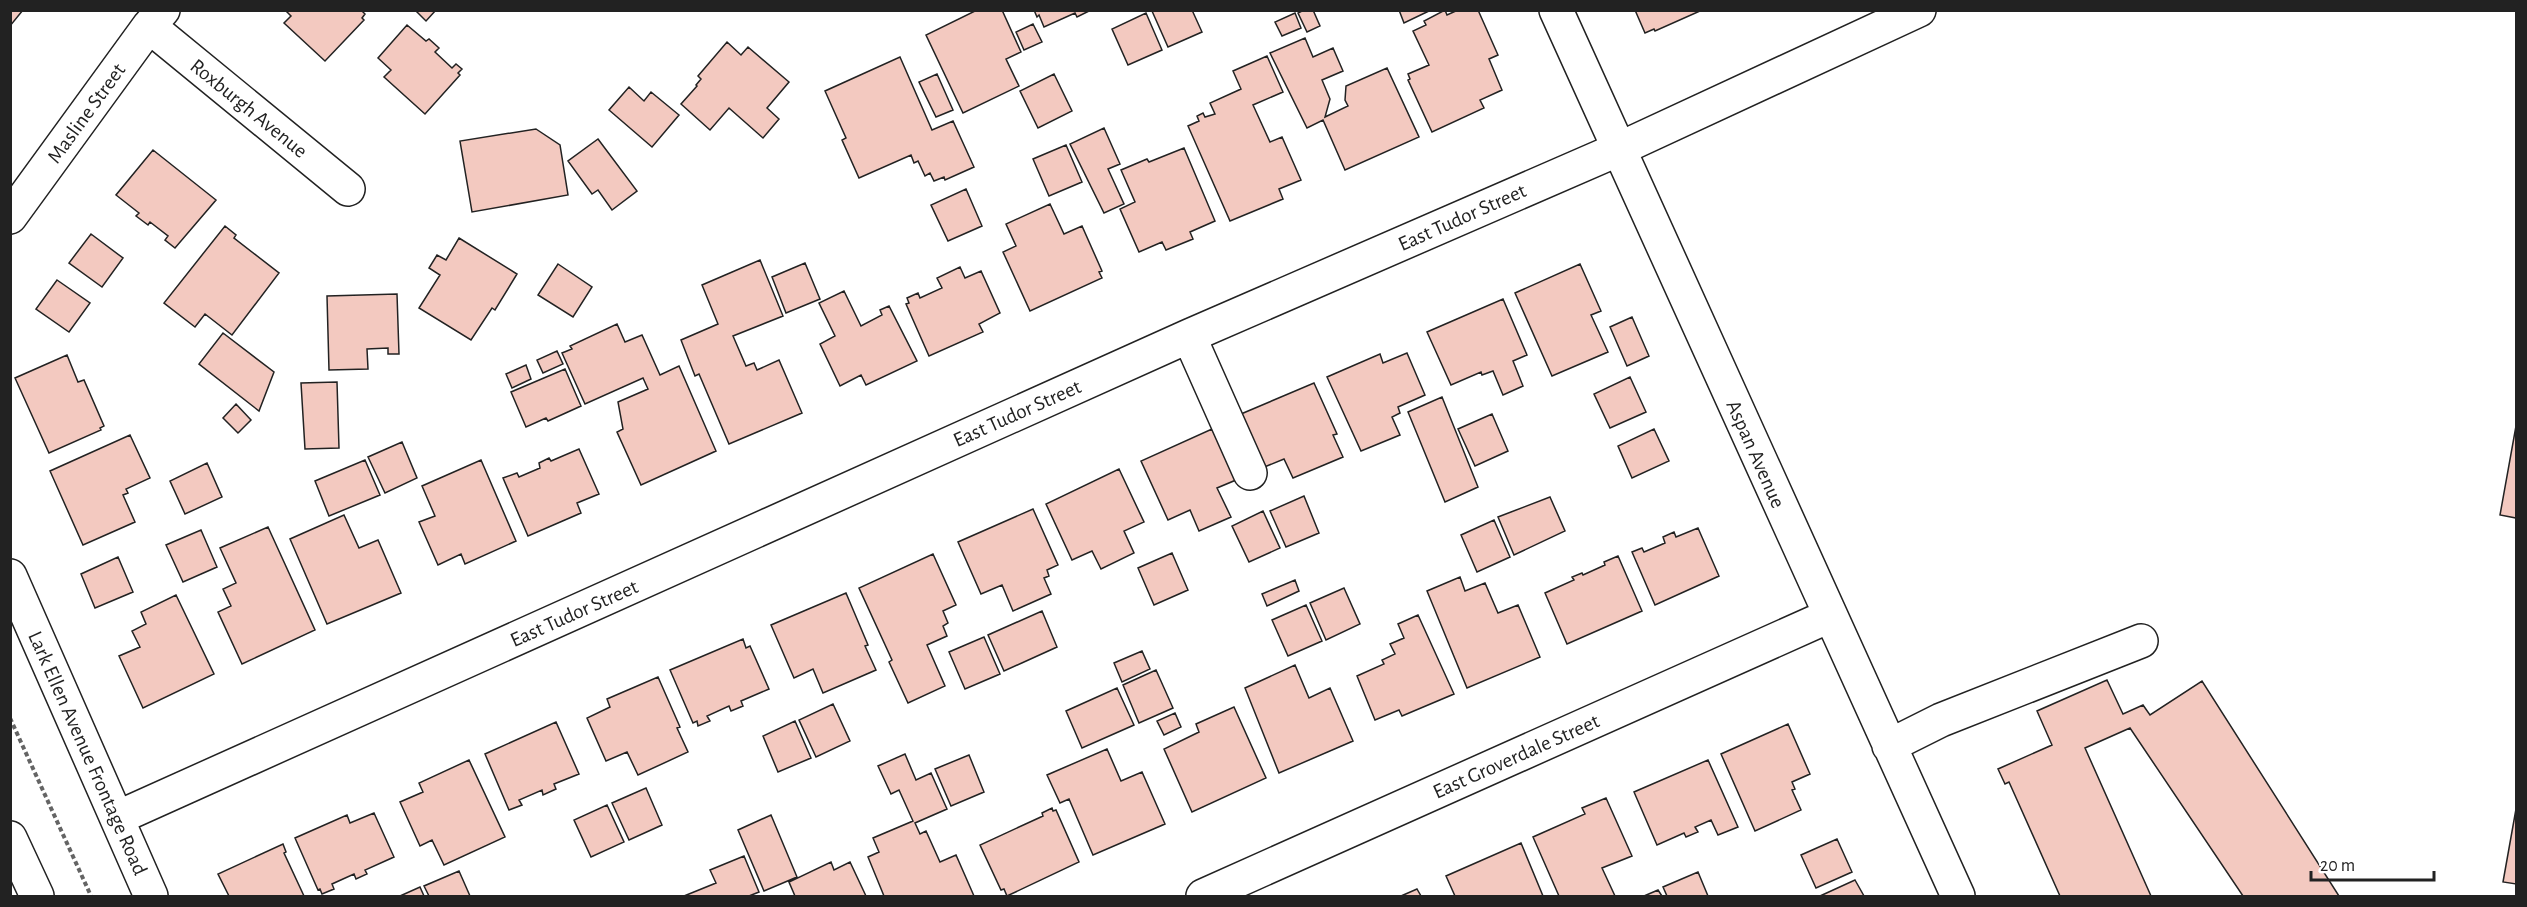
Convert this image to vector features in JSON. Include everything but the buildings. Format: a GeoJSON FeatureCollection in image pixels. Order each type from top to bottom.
{"type":"FeatureCollection","features":[{"type":"Feature","properties":{"kind":"street","name":"Aspan Avenue"},"geometry":{"type":"LineString","coordinates":[[1556,10],[1958,897]]}},
{"type":"Feature","properties":{"kind":"street","name":"East Tudor Street"},"geometry":{"type":"LineString","coordinates":[[117,818],[1189,336],[1619,149],[1919,10]]}},
{"type":"Feature","properties":{"kind":"street","name":"Roxburgh Avenue"},"geometry":{"type":"LineString","coordinates":[[157,18],[348,189]]}},
{"type":"Feature","properties":{"kind":"street","name":"Masline Street"},"geometry":{"type":"LineString","coordinates":[[10,218],[157,18]]}},
{"type":"Feature","properties":{"kind":"street"},"geometry":{"type":"LineString","coordinates":[[1189,336],[1250,473]]}},
{"type":"Feature","properties":{"kind":"street","name":"Lark Ellen Avenue Frontage Road"},"geometry":{"type":"LineString","coordinates":[[10,576],[151,897]]}},
{"type":"Feature","properties":{"kind":"street","name":"East Groverdale Street"},"geometry":{"type":"LineString","coordinates":[[1203,897],[1829,616]]}},
{"type":"Feature","properties":{"kind":"street"},"geometry":{"type":"LineString","coordinates":[[1889,746],[1941,720],[2142,641]]}},
{"type":"Feature","properties":{"kind":"street"},"geometry":{"type":"LineString","coordinates":[[10,838],[37,897]]}},
{"type":"Feature","properties":{"kind":"path"},"geometry":{"type":"LineString","coordinates":[[10,718],[91,897]]}}]}
